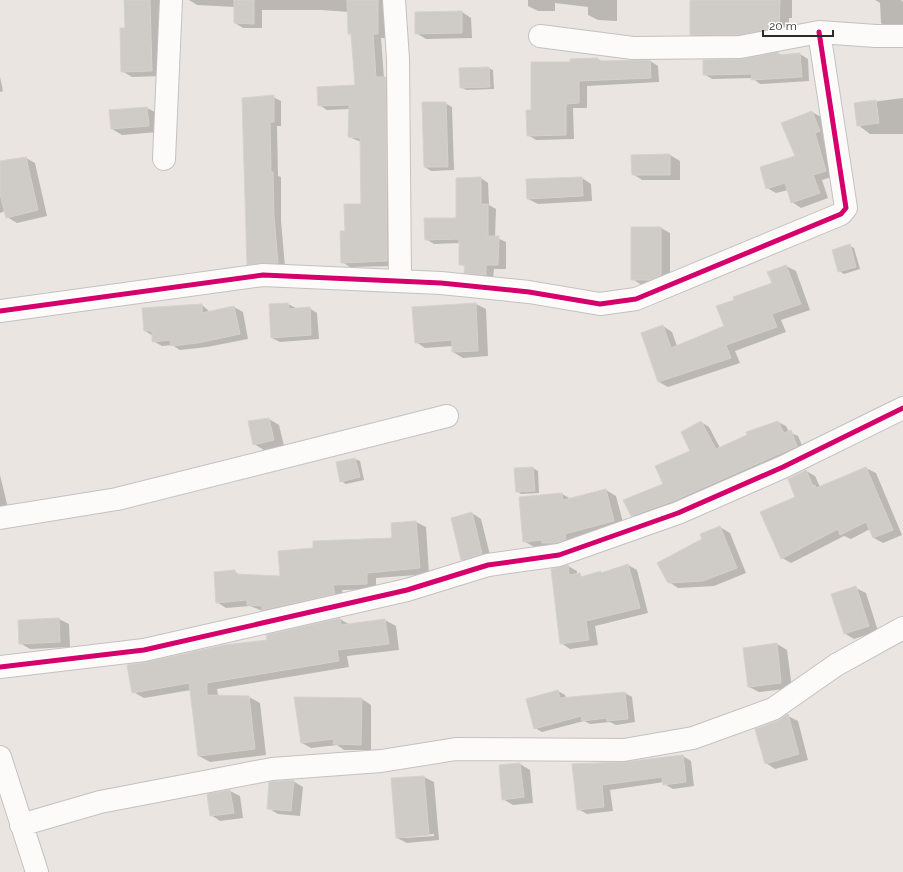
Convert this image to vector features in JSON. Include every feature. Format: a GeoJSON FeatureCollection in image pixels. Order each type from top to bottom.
{"type":"FeatureCollection","features":[{"type":"Feature","properties":{"kind":"street"},"geometry":{"type":"LineString","coordinates":[[164,159],[171,0]]}},
{"type":"Feature","properties":{"kind":"street"},"geometry":{"type":"LineString","coordinates":[[394,0],[398,59],[400,281]]}},
{"type":"Feature","properties":{"kind":"street"},"geometry":{"type":"LineString","coordinates":[[0,311],[263,274],[441,283],[529,292],[600,304],[636,299],[841,214],[846,208],[819,32]]}},
{"type":"Feature","properties":{"kind":"street"},"geometry":{"type":"LineString","coordinates":[[540,36],[633,48],[740,47],[819,32],[876,36],[903,36]]}},
{"type":"Feature","properties":{"kind":"street"},"geometry":{"type":"LineString","coordinates":[[0,667],[144,650],[407,590],[488,565],[559,555],[678,513],[783,467],[903,408]]}},
{"type":"Feature","properties":{"kind":"street"},"geometry":{"type":"LineString","coordinates":[[0,518],[117,499],[447,416]]}},
{"type":"Feature","properties":{"kind":"street"},"geometry":{"type":"LineString","coordinates":[[21,825],[100,802],[272,769],[381,761],[456,749],[624,750],[693,738],[773,709],[836,664],[903,628]]}},
{"type":"Feature","properties":{"kind":"street"},"geometry":{"type":"LineString","coordinates":[[1,763],[37,872]]}},
{"type":"Feature","properties":{"kind":"building"},"geometry":{"type":"Polygon","coordinates":[[[124,0],[150,0],[152,71],[121,72],[120,28],[125,28],[124,0]]]}},
{"type":"Feature","properties":{"kind":"building"},"geometry":{"type":"Polygon","coordinates":[[[234,0],[254,0],[254,24],[234,23],[234,0]]]}},
{"type":"Feature","properties":{"kind":"building"},"geometry":{"type":"Polygon","coordinates":[[[347,0],[378,0],[378,34],[373,34],[376,77],[386,77],[387,261],[341,263],[340,231],[345,231],[344,204],[361,204],[360,138],[348,137],[349,105],[318,106],[317,87],[355,85],[351,34],[348,34],[347,0]]]}},
{"type":"Feature","properties":{"kind":"building"},"geometry":{"type":"Polygon","coordinates":[[[690,0],[780,0],[779,27],[739,35],[690,35],[690,0]]]}},
{"type":"Feature","properties":{"kind":"building"},"geometry":{"type":"Polygon","coordinates":[[[462,11],[462,33],[415,34],[415,12],[462,11]]]}},
{"type":"Feature","properties":{"kind":"building"},"geometry":{"type":"Polygon","coordinates":[[[778,52],[778,55],[800,53],[802,77],[751,80],[752,74],[703,75],[703,60],[742,59],[778,52]]]}},
{"type":"Feature","properties":{"kind":"building"},"geometry":{"type":"Polygon","coordinates":[[[598,58],[598,61],[650,60],[651,78],[579,81],[579,103],[566,104],[566,135],[527,136],[526,110],[531,110],[531,62],[570,62],[570,59],[598,58]]]}},
{"type":"Feature","properties":{"kind":"building"},"geometry":{"type":"Polygon","coordinates":[[[489,67],[490,87],[460,88],[459,68],[489,67]]]}},
{"type":"Feature","properties":{"kind":"building"},"geometry":{"type":"Polygon","coordinates":[[[274,95],[274,122],[270,122],[271,172],[273,172],[274,216],[278,263],[247,265],[242,98],[274,95]]]}},
{"type":"Feature","properties":{"kind":"building"},"geometry":{"type":"Polygon","coordinates":[[[876,100],[879,123],[857,126],[854,103],[876,100]]]}},
{"type":"Feature","properties":{"kind":"building"},"geometry":{"type":"Polygon","coordinates":[[[422,102],[446,102],[448,167],[424,167],[422,102]]]}},
{"type":"Feature","properties":{"kind":"building"},"geometry":{"type":"Polygon","coordinates":[[[147,107],[149,126],[111,129],[109,110],[147,107]]]}},
{"type":"Feature","properties":{"kind":"building"},"geometry":{"type":"Polygon","coordinates":[[[812,111],[820,131],[815,133],[826,171],[813,175],[820,193],[791,203],[785,183],[766,189],[760,167],[795,156],[781,123],[812,111]]]}},
{"type":"Feature","properties":{"kind":"building"},"geometry":{"type":"Polygon","coordinates":[[[670,154],[670,175],[632,175],[631,155],[670,154]]]}},
{"type":"Feature","properties":{"kind":"building"},"geometry":{"type":"Polygon","coordinates":[[[26,157],[38,210],[6,218],[0,194],[0,161],[26,157]]]}},
{"type":"Feature","properties":{"kind":"building"},"geometry":{"type":"Polygon","coordinates":[[[481,177],[481,204],[488,204],[488,236],[499,236],[498,265],[486,265],[486,275],[464,273],[465,265],[459,265],[459,239],[425,240],[424,218],[456,218],[456,178],[481,177]]]}},
{"type":"Feature","properties":{"kind":"building"},"geometry":{"type":"Polygon","coordinates":[[[582,177],[583,196],[527,199],[526,179],[582,177]]]}},
{"type":"Feature","properties":{"kind":"building"},"geometry":{"type":"Polygon","coordinates":[[[631,227],[661,227],[661,275],[650,280],[631,280],[631,227]]]}},
{"type":"Feature","properties":{"kind":"building"},"geometry":{"type":"Polygon","coordinates":[[[850,244],[856,267],[838,272],[832,250],[850,244]]]}},
{"type":"Feature","properties":{"kind":"building"},"geometry":{"type":"Polygon","coordinates":[[[786,265],[801,304],[772,314],[777,327],[726,345],[731,358],[658,382],[641,333],[663,325],[671,348],[724,326],[716,306],[734,300],[733,297],[772,283],[767,272],[786,265]]]}},
{"type":"Feature","properties":{"kind":"building"},"geometry":{"type":"Polygon","coordinates":[[[288,303],[289,309],[310,307],[311,335],[271,338],[269,304],[288,303]]]}},
{"type":"Feature","properties":{"kind":"building"},"geometry":{"type":"Polygon","coordinates":[[[476,303],[478,351],[452,352],[452,340],[415,343],[412,307],[476,303]]]}},
{"type":"Feature","properties":{"kind":"building"},"geometry":{"type":"Polygon","coordinates":[[[202,304],[202,313],[234,306],[240,334],[198,343],[171,346],[170,340],[152,342],[152,331],[144,331],[142,308],[202,304]]]}},
{"type":"Feature","properties":{"kind":"building"},"geometry":{"type":"Polygon","coordinates":[[[269,418],[274,440],[253,445],[248,421],[269,418]]]}},
{"type":"Feature","properties":{"kind":"building"},"geometry":{"type":"Polygon","coordinates":[[[701,421],[716,449],[747,435],[746,432],[778,421],[784,433],[791,430],[797,446],[673,501],[631,516],[623,500],[663,484],[655,466],[690,451],[681,432],[701,421]]]}},
{"type":"Feature","properties":{"kind":"building"},"geometry":{"type":"Polygon","coordinates":[[[355,458],[360,477],[340,482],[336,462],[355,458]]]}},
{"type":"Feature","properties":{"kind":"building"},"geometry":{"type":"Polygon","coordinates":[[[533,467],[535,491],[516,492],[514,468],[533,467]]]}},
{"type":"Feature","properties":{"kind":"building"},"geometry":{"type":"Polygon","coordinates":[[[866,467],[893,530],[873,538],[866,522],[840,535],[838,529],[781,559],[760,512],[795,497],[788,479],[806,470],[813,486],[815,485],[816,488],[866,467]]]}},
{"type":"Feature","properties":{"kind":"building"},"geometry":{"type":"Polygon","coordinates":[[[606,489],[614,521],[565,534],[566,539],[556,543],[542,543],[542,540],[523,542],[519,497],[562,493],[563,500],[606,489]]]}},
{"type":"Feature","properties":{"kind":"building"},"geometry":{"type":"Polygon","coordinates":[[[472,512],[482,554],[461,560],[451,518],[472,512]]]}},
{"type":"Feature","properties":{"kind":"building"},"geometry":{"type":"Polygon","coordinates":[[[416,521],[420,568],[367,573],[367,584],[333,585],[335,594],[262,610],[262,606],[247,605],[247,600],[216,603],[214,572],[235,570],[235,574],[280,576],[278,551],[313,548],[313,541],[392,538],[391,523],[416,521]]]}},
{"type":"Feature","properties":{"kind":"building"},"geometry":{"type":"Polygon","coordinates":[[[720,526],[737,568],[703,581],[668,583],[657,563],[702,539],[700,534],[720,526]]]}},
{"type":"Feature","properties":{"kind":"building"},"geometry":{"type":"Polygon","coordinates":[[[628,564],[640,608],[586,621],[589,640],[560,644],[551,569],[568,565],[569,575],[580,573],[581,577],[601,571],[601,573],[628,564]]]}},
{"type":"Feature","properties":{"kind":"building"},"geometry":{"type":"Polygon","coordinates":[[[856,586],[869,626],[844,634],[831,594],[856,586]]]}},
{"type":"Feature","properties":{"kind":"building"},"geometry":{"type":"Polygon","coordinates":[[[59,618],[60,642],[19,644],[18,620],[59,618]]]}},
{"type":"Feature","properties":{"kind":"building"},"geometry":{"type":"Polygon","coordinates":[[[340,618],[341,625],[385,619],[389,644],[337,650],[339,661],[207,683],[207,695],[249,696],[255,749],[198,756],[189,683],[132,693],[127,665],[224,645],[267,640],[266,635],[340,618]]]}},
{"type":"Feature","properties":{"kind":"building"},"geometry":{"type":"Polygon","coordinates":[[[777,643],[781,683],[748,687],[743,648],[777,643]]]}},
{"type":"Feature","properties":{"kind":"building"},"geometry":{"type":"Polygon","coordinates":[[[558,690],[560,698],[625,692],[628,719],[607,721],[607,718],[582,721],[581,716],[534,729],[526,699],[558,690]]]}},
{"type":"Feature","properties":{"kind":"building"},"geometry":{"type":"Polygon","coordinates":[[[294,697],[362,698],[361,745],[333,744],[334,739],[301,743],[294,697]]]}},
{"type":"Feature","properties":{"kind":"building"},"geometry":{"type":"Polygon","coordinates":[[[788,714],[799,754],[765,764],[755,729],[777,721],[788,714]]]}},
{"type":"Feature","properties":{"kind":"building"},"geometry":{"type":"Polygon","coordinates":[[[683,755],[686,782],[663,785],[662,777],[602,785],[604,807],[577,810],[572,764],[624,762],[683,755]]]}},
{"type":"Feature","properties":{"kind":"building"},"geometry":{"type":"Polygon","coordinates":[[[520,763],[524,797],[502,800],[499,765],[520,763]]]}},
{"type":"Feature","properties":{"kind":"building"},"geometry":{"type":"Polygon","coordinates":[[[424,776],[429,835],[396,838],[391,778],[424,776]]]}},
{"type":"Feature","properties":{"kind":"building"},"geometry":{"type":"Polygon","coordinates":[[[294,780],[291,811],[267,809],[269,782],[294,780]]]}},
{"type":"Feature","properties":{"kind":"building"},"geometry":{"type":"Polygon","coordinates":[[[230,790],[234,813],[210,816],[207,794],[230,790]]]}},
{"type":"Feature","properties":{"kind":"cycle path"},"geometry":{"type":"LineString","coordinates":[[0,311],[263,275],[441,283],[529,292],[600,304],[636,299],[841,214],[846,208],[819,32]]}},
{"type":"Feature","properties":{"kind":"cycle path"},"geometry":{"type":"LineString","coordinates":[[0,667],[144,650],[407,590],[488,565],[559,555],[678,513],[783,467],[903,408]]}}]}
